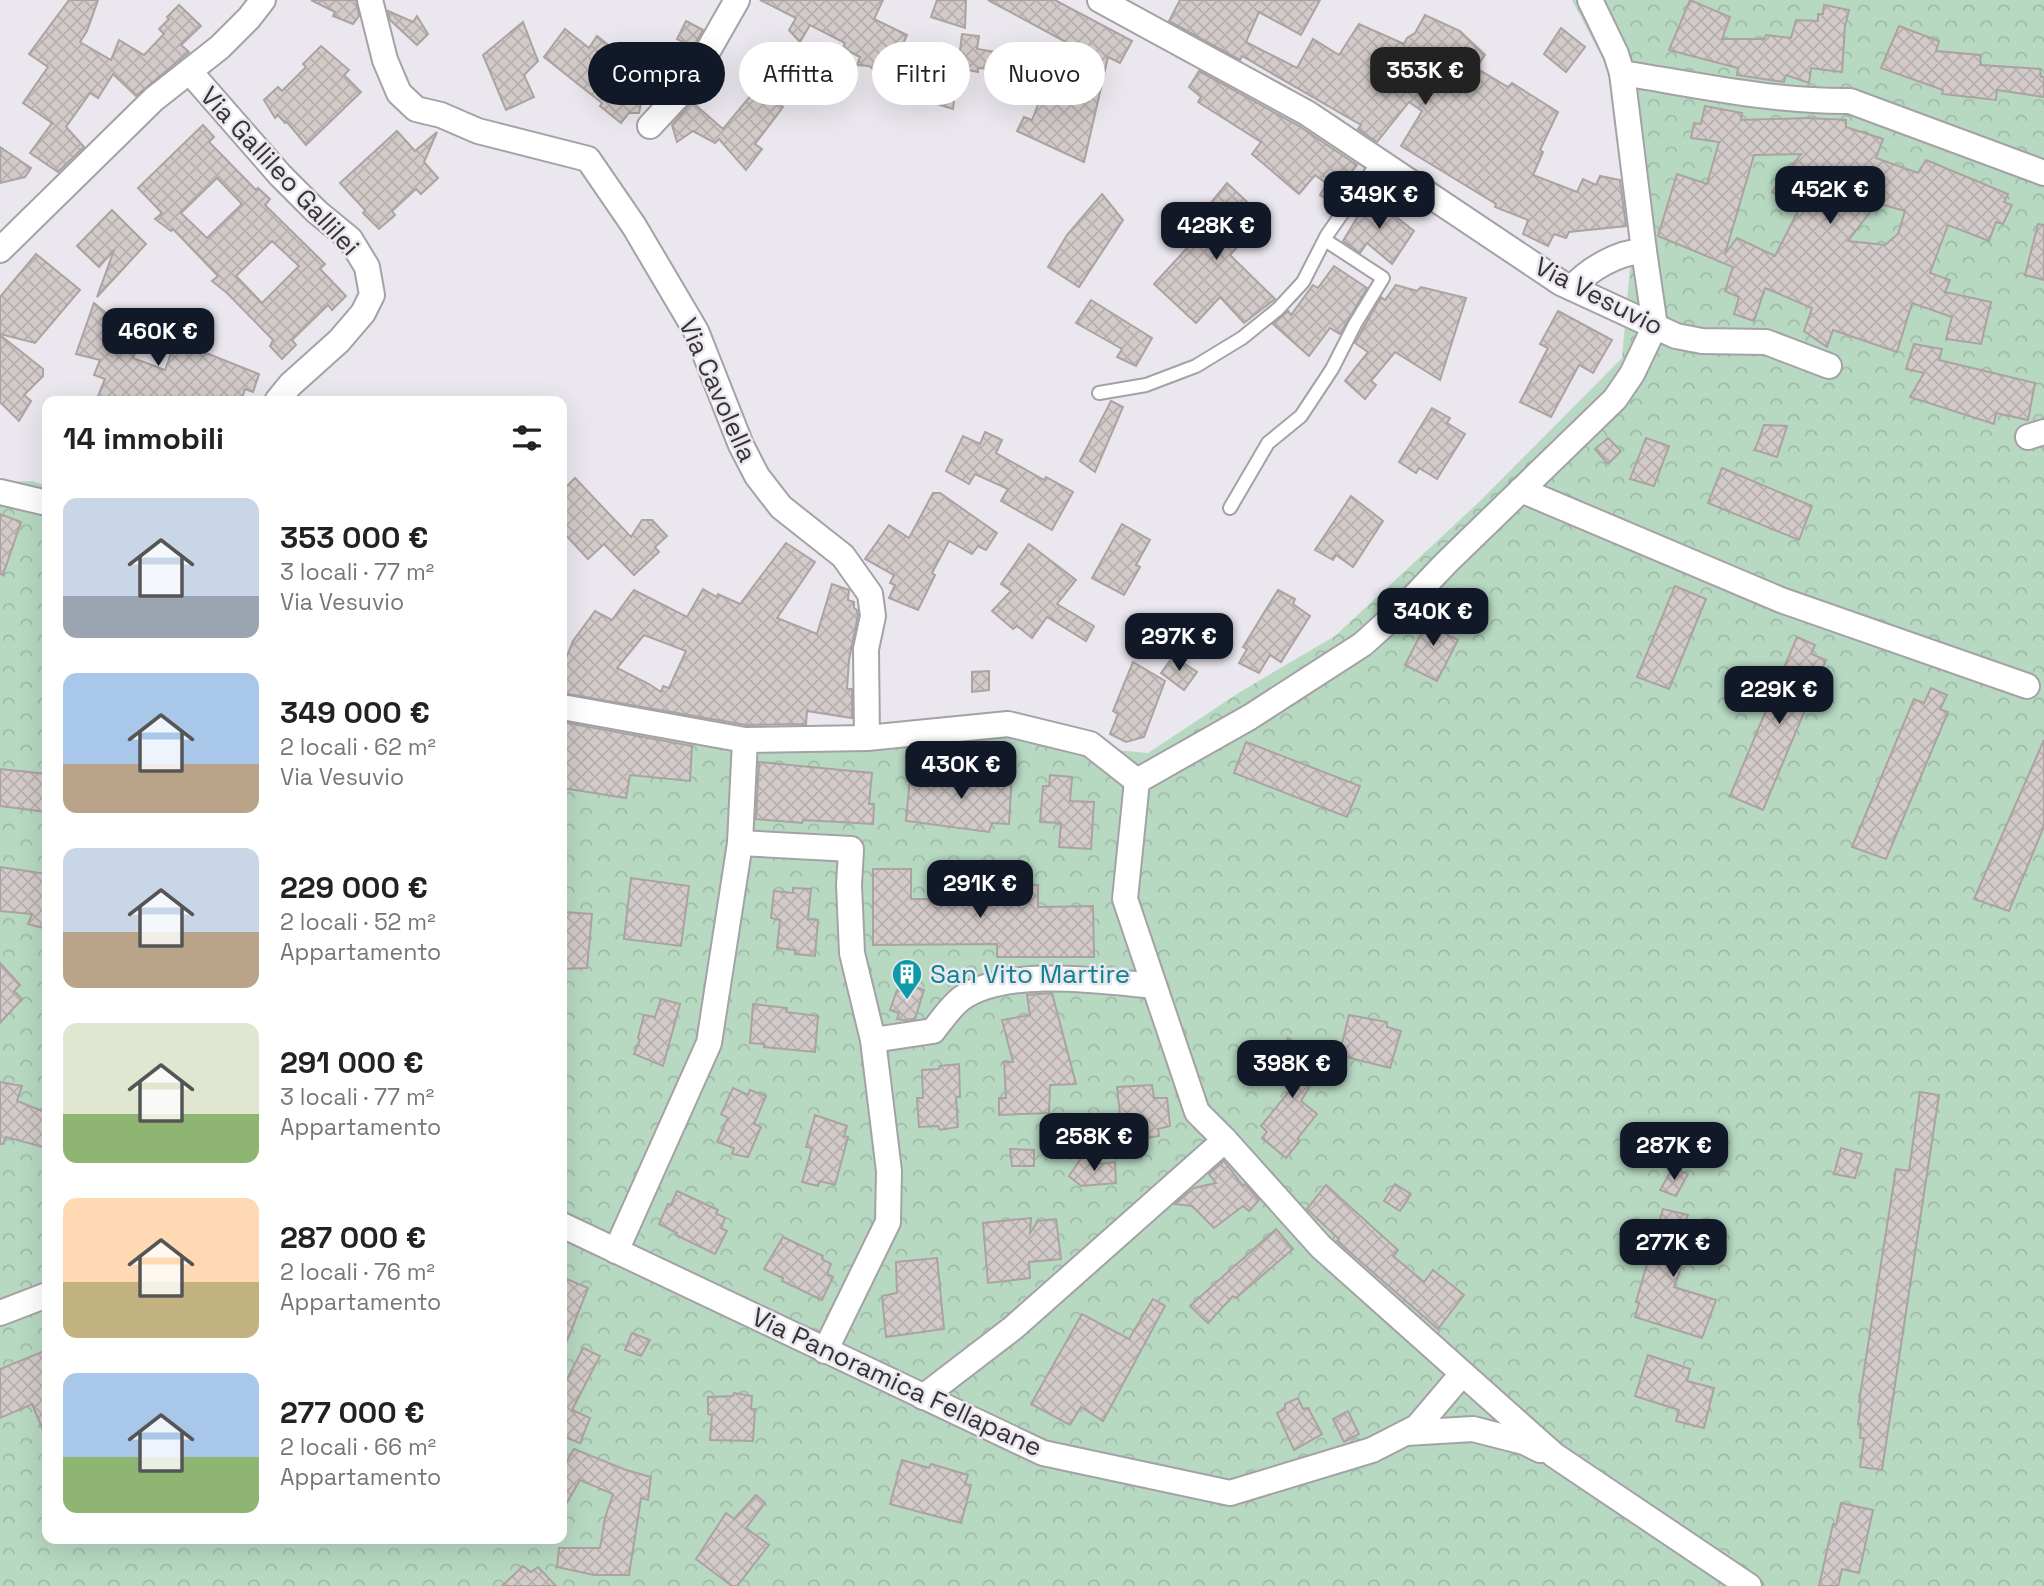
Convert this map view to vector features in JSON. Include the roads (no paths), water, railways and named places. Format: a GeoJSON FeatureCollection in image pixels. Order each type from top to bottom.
{"type":"FeatureCollection","features":[{"type":"Feature","properties":{"kind":"street"},"geometry":{"type":"LineString","coordinates":[[0,250],[154,99],[190,72],[239,28],[263,0]]}},
{"type":"Feature","properties":{"kind":"street","name":"Via Cavolella"},"geometry":{"type":"LineString","coordinates":[[370,0],[385,60],[399,93],[416,108],[441,115],[478,131],[588,159],[603,178],[696,331],[741,445],[757,476],[781,507],[843,556],[870,594],[873,616],[866,649],[867,738]]}},
{"type":"Feature","properties":{"kind":"street"},"geometry":{"type":"LineString","coordinates":[[650,126],[689,84],[737,0]]}},
{"type":"Feature","properties":{"kind":"street","name":"Via Vesuvio"},"geometry":{"type":"LineString","coordinates":[[1100,0],[1307,113],[1561,283],[1676,336],[1702,341],[1766,342],[1829,366]]}},
{"type":"Feature","properties":{"kind":"street"},"geometry":{"type":"LineString","coordinates":[[1137,781],[1250,717],[1363,644],[1615,399],[1632,374],[1655,326],[1622,73],[1616,54],[1590,0]]}},
{"type":"Feature","properties":{"kind":"street","name":"Via Gallileo Gallilei"},"geometry":{"type":"LineString","coordinates":[[190,72],[280,175],[317,212],[350,239],[367,267],[372,295],[363,313],[339,341],[281,396]]}},
{"type":"Feature","properties":{"kind":"street"},"geometry":{"type":"LineString","coordinates":[[1622,73],[1760,95],[1829,102],[1850,101],[2044,173]]}},
{"type":"Feature","properties":{"kind":"street"},"geometry":{"type":"LineString","coordinates":[[1572,288],[1585,274],[1632,251],[1644,251]]}},
{"type":"Feature","properties":{"kind":"street"},"geometry":{"type":"LineString","coordinates":[[1521,490],[1781,600],[2028,686]]}},
{"type":"Feature","properties":{"kind":"street"},"geometry":{"type":"LineString","coordinates":[[0,492],[42,502]]}},
{"type":"Feature","properties":{"kind":"street"},"geometry":{"type":"LineString","coordinates":[[567,708],[745,740],[867,738],[1008,724],[1090,744],[1137,781]]}},
{"type":"Feature","properties":{"kind":"street"},"geometry":{"type":"LineString","coordinates":[[616,1251],[709,1043],[740,843],[745,740]]}},
{"type":"Feature","properties":{"kind":"street"},"geometry":{"type":"LineString","coordinates":[[1137,781],[1125,899],[1197,1112],[1321,1247],[1554,1455],[1749,1586]]}},
{"type":"Feature","properties":{"kind":"street"},"geometry":{"type":"LineString","coordinates":[[740,843],[851,849],[849,885],[852,953],[873,1040],[889,1171],[888,1222],[825,1351]]}},
{"type":"Feature","properties":{"kind":"street"},"geometry":{"type":"LineString","coordinates":[[873,1040],[933,1031],[961,999],[1000,982],[1071,978],[1154,986]]}},
{"type":"Feature","properties":{"kind":"street"},"geometry":{"type":"LineString","coordinates":[[923,1397],[1013,1328],[1225,1140]]}},
{"type":"Feature","properties":{"kind":"street","name":"Via Panoramica Fellapane"},"geometry":{"type":"LineString","coordinates":[[567,1227],[1043,1453],[1230,1493],[1372,1450],[1406,1433],[1417,1427],[1462,1374]]}},
{"type":"Feature","properties":{"kind":"street"},"geometry":{"type":"LineString","coordinates":[[0,1313],[42,1297]]}},
{"type":"Feature","properties":{"kind":"street"},"geometry":{"type":"LineString","coordinates":[[1406,1433],[1474,1429],[1524,1442],[1554,1455]]}},
{"type":"Feature","properties":{"kind":"lane"},"geometry":{"type":"LineString","coordinates":[[1099,393],[1146,385],[1196,366],[1242,338],[1278,309],[1303,282],[1325,240],[1379,161]]}},
{"type":"Feature","properties":{"kind":"lane"},"geometry":{"type":"LineString","coordinates":[[1230,508],[1268,443],[1301,416],[1332,369],[1383,278],[1325,240]]}},
{"type":"Feature","properties":{"kind":"place","name":"San Vito Martire"},"geometry":{"type":"Point","coordinates":[907,1001]}}]}
